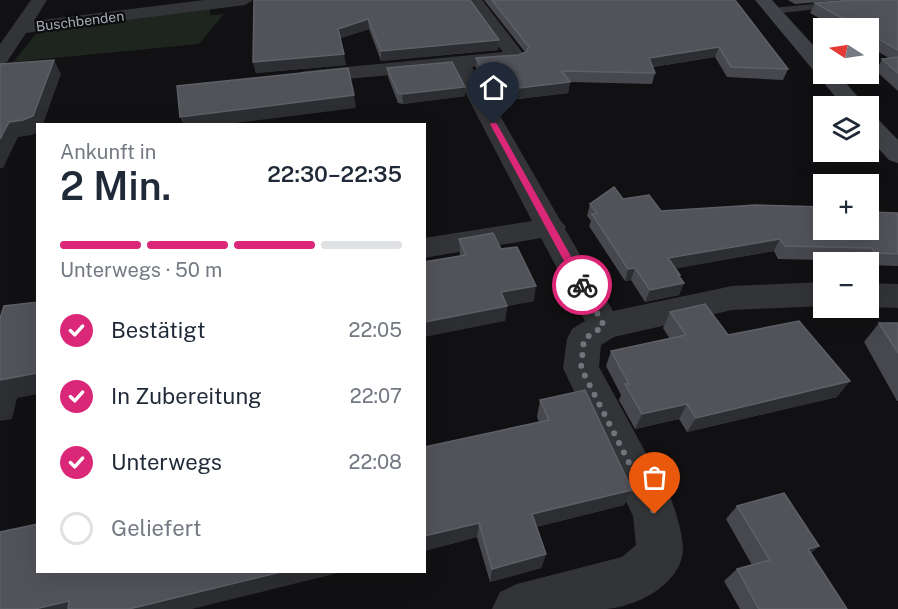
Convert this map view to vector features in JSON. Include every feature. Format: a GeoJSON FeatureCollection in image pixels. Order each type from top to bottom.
{"type":"FeatureCollection","features":[{"type":"Feature","properties":{"kind":"main road"},"geometry":{"type":"LineString","coordinates":[[767,5],[813,57]]}},
{"type":"Feature","properties":{"kind":"main road"},"geometry":{"type":"LineString","coordinates":[[835,84],[846,96]]}},
{"type":"Feature","properties":{"kind":"main road"},"geometry":{"type":"LineString","coordinates":[[879,134],[898,155]]}},
{"type":"Feature","properties":{"kind":"street"},"geometry":{"type":"LineString","coordinates":[[0,58],[39,0]]}},
{"type":"Feature","properties":{"kind":"street","name":"Buschbenden"},"geometry":{"type":"LineString","coordinates":[[21,28],[244,0]]}},
{"type":"Feature","properties":{"kind":"street"},"geometry":{"type":"LineString","coordinates":[[281,79],[516,57],[472,0]]}},
{"type":"Feature","properties":{"kind":"street"},"geometry":{"type":"LineString","coordinates":[[459,62],[552,227],[604,326]]}},
{"type":"Feature","properties":{"kind":"street"},"geometry":{"type":"LineString","coordinates":[[426,248],[552,227]]}},
{"type":"Feature","properties":{"kind":"street"},"geometry":{"type":"LineString","coordinates":[[517,609],[635,578],[660,555],[655,514],[581,368],[584,339],[604,326],[732,298],[813,294]]}},
{"type":"Feature","properties":{"kind":"street"},"geometry":{"type":"LineString","coordinates":[[879,295],[898,296]]}},
{"type":"Feature","properties":{"kind":"lane"},"geometry":{"type":"LineString","coordinates":[[767,5],[840,5]]}},
{"type":"Feature","properties":{"kind":"shaded area"},"geometry":{"type":"Polygon","coordinates":[[[210,9],[210,15],[224,14],[199,44],[13,62],[39,30],[210,9]]]}},
{"type":"Feature","properties":{"kind":"building"},"geometry":{"type":"Polygon","coordinates":[[[254,0],[470,0],[499,40],[381,51],[368,19],[338,29],[344,54],[253,62],[254,0]]]}},
{"type":"Feature","properties":{"kind":"building"},"geometry":{"type":"Polygon","coordinates":[[[492,0],[735,0],[788,69],[731,67],[719,47],[649,58],[655,73],[562,71],[570,82],[501,90],[496,82],[490,83],[476,58],[518,55],[526,52],[529,47],[492,0]]]}},
{"type":"Feature","properties":{"kind":"building"},"geometry":{"type":"Polygon","coordinates":[[[898,0],[898,50],[879,39],[879,18],[842,18],[815,3],[898,0]]]}},
{"type":"Feature","properties":{"kind":"building"},"geometry":{"type":"Polygon","coordinates":[[[898,57],[898,73],[882,59],[898,57]]]}},
{"type":"Feature","properties":{"kind":"building"},"geometry":{"type":"Polygon","coordinates":[[[54,60],[33,116],[9,122],[0,139],[0,64],[54,60]]]}},
{"type":"Feature","properties":{"kind":"building"},"geometry":{"type":"Polygon","coordinates":[[[452,62],[465,87],[402,94],[398,93],[387,68],[452,62]]]}},
{"type":"Feature","properties":{"kind":"building"},"geometry":{"type":"Polygon","coordinates":[[[348,68],[354,95],[180,117],[177,86],[348,68]]]}},
{"type":"Feature","properties":{"kind":"building"},"geometry":{"type":"Polygon","coordinates":[[[614,187],[623,199],[649,195],[661,211],[756,205],[813,207],[813,240],[879,240],[879,212],[898,213],[898,254],[879,253],[872,248],[785,246],[780,239],[668,258],[684,283],[650,290],[635,268],[628,269],[592,214],[597,213],[590,204],[614,187]]]}},
{"type":"Feature","properties":{"kind":"building"},"geometry":{"type":"Polygon","coordinates":[[[493,233],[501,249],[517,247],[536,286],[501,292],[507,306],[426,322],[426,262],[466,255],[459,239],[493,233]]]}},
{"type":"Feature","properties":{"kind":"building"},"geometry":{"type":"Polygon","coordinates":[[[36,302],[36,373],[0,380],[0,318],[4,306],[36,302]]]}},
{"type":"Feature","properties":{"kind":"building"},"geometry":{"type":"Polygon","coordinates":[[[705,304],[728,335],[799,321],[850,381],[696,418],[687,404],[642,414],[625,384],[629,384],[611,351],[686,335],[670,312],[705,304]]]}},
{"type":"Feature","properties":{"kind":"building"},"geometry":{"type":"Polygon","coordinates":[[[879,323],[898,323],[898,353],[879,323]]]}},
{"type":"Feature","properties":{"kind":"building"},"geometry":{"type":"Polygon","coordinates":[[[585,390],[632,490],[532,514],[546,554],[492,569],[479,523],[426,536],[426,447],[549,420],[540,400],[585,390]]]}},
{"type":"Feature","properties":{"kind":"building"},"geometry":{"type":"Polygon","coordinates":[[[784,493],[819,546],[808,549],[847,609],[759,609],[737,569],[770,560],[737,506],[784,493]]]}},
{"type":"Feature","properties":{"kind":"building"},"geometry":{"type":"Polygon","coordinates":[[[36,524],[36,573],[277,573],[129,609],[68,609],[69,601],[35,609],[0,609],[0,532],[36,524]]]}},
{"type":"Feature","properties":{"kind":"way so far"},"geometry":{"type":"LineString","coordinates":[[582,285],[604,326],[584,339],[581,368],[655,514]]}},
{"type":"Feature","properties":{"kind":"route"},"geometry":{"type":"LineString","coordinates":[[494,124],[582,285]]}}]}
